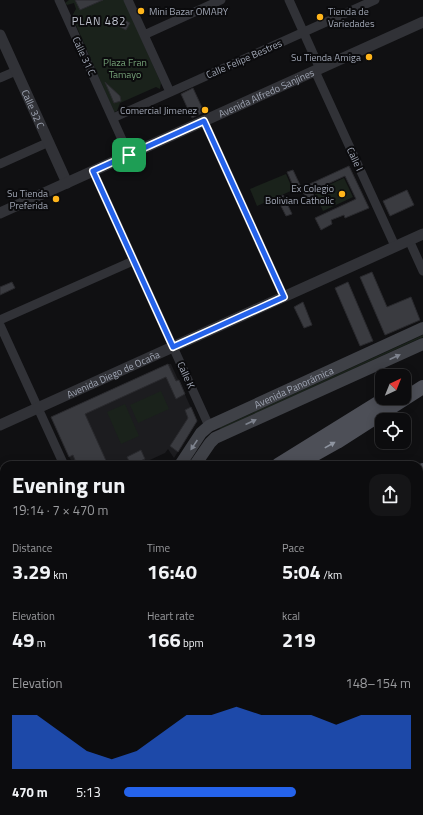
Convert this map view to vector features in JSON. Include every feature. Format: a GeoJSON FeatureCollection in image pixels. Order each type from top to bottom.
{"type":"FeatureCollection","features":[{"type":"Feature","properties":{"kind":"main road","name":"Avenida Panorámica"},"geometry":{"type":"LineString","coordinates":[[183,461],[201,433],[209,426],[423,328]]}},
{"type":"Feature","properties":{"kind":"main road","name":"Avenida Panorámica"},"geometry":{"type":"LineString","coordinates":[[198,461],[215,438],[423,344]]}},
{"type":"Feature","properties":{"kind":"main road"},"geometry":{"type":"LineString","coordinates":[[411,383],[423,376]]}},
{"type":"Feature","properties":{"kind":"main road"},"geometry":{"type":"LineString","coordinates":[[303,461],[337,442],[423,387]]}},
{"type":"Feature","properties":{"kind":"main road"},"geometry":{"type":"LineString","coordinates":[[284,461],[375,405]]}},
{"type":"Feature","properties":{"kind":"main road"},"geometry":{"type":"LineString","coordinates":[[209,426],[215,438]]}},
{"type":"Feature","properties":{"kind":"street","name":"Calle 31 C"},"geometry":{"type":"LineString","coordinates":[[59,0],[129,155]]}},
{"type":"Feature","properties":{"kind":"street"},"geometry":{"type":"LineString","coordinates":[[128,0],[170,92]]}},
{"type":"Feature","properties":{"kind":"street"},"geometry":{"type":"LineString","coordinates":[[144,35],[221,0]]}},
{"type":"Feature","properties":{"kind":"street","name":"Calle I"},"geometry":{"type":"LineString","coordinates":[[289,0],[317,70],[395,246]]}},
{"type":"Feature","properties":{"kind":"street","name":"Calle Felipe Bestres"},"geometry":{"type":"LineString","coordinates":[[113,118],[375,0]]}},
{"type":"Feature","properties":{"kind":"street","name":"Avenida Alfredo Sanjines"},"geometry":{"type":"LineString","coordinates":[[0,213],[423,22]]}},
{"type":"Feature","properties":{"kind":"street","name":"Calle 32 C"},"geometry":{"type":"LineString","coordinates":[[0,35],[67,183]]}},
{"type":"Feature","properties":{"kind":"street"},"geometry":{"type":"LineString","coordinates":[[0,78],[16,71]]}},
{"type":"Feature","properties":{"kind":"street"},"geometry":{"type":"LineString","coordinates":[[204,121],[284,297]]}},
{"type":"Feature","properties":{"kind":"street"},"geometry":{"type":"LineString","coordinates":[[0,164],[49,142]]}},
{"type":"Feature","properties":{"kind":"street","name":"Calle K"},"geometry":{"type":"LineString","coordinates":[[93,171],[209,426]]}},
{"type":"Feature","properties":{"kind":"street","name":"Avenida Diego de Ocaña"},"geometry":{"type":"LineString","coordinates":[[0,425],[423,234]]}},
{"type":"Feature","properties":{"kind":"street"},"geometry":{"type":"LineString","coordinates":[[409,240],[423,271]]}},
{"type":"Feature","properties":{"kind":"street"},"geometry":{"type":"LineString","coordinates":[[0,320],[133,261]]}},
{"type":"Feature","properties":{"kind":"street"},"geometry":{"type":"LineString","coordinates":[[0,325],[62,461]]}},
{"type":"Feature","properties":{"kind":"shaded area"},"geometry":{"type":"Polygon","coordinates":[[[168,364],[171,364],[197,421],[174,458],[168,449],[165,453],[148,461],[71,461],[52,418],[53,416],[168,364]]]}},
{"type":"Feature","properties":{"kind":"green space","name":"Plaza Fran Tamayo"},"geometry":{"type":"Polygon","coordinates":[[[69,0],[124,0],[161,83],[160,89],[156,87],[120,103],[117,111],[114,112],[72,16],[76,9],[74,3],[67,5],[65,3],[69,0]]]}},
{"type":"Feature","properties":{"kind":"green space"},"geometry":{"type":"Polygon","coordinates":[[[286,174],[293,190],[257,206],[250,189],[286,174]]]}},
{"type":"Feature","properties":{"kind":"green space"},"geometry":{"type":"Polygon","coordinates":[[[344,178],[353,197],[323,211],[314,192],[344,178]]]}},
{"type":"Feature","properties":{"kind":"green space"},"geometry":{"type":"Polygon","coordinates":[[[423,335],[423,337],[221,429],[219,428],[423,335]]]}},
{"type":"Feature","properties":{"kind":"green space"},"geometry":{"type":"Polygon","coordinates":[[[161,391],[169,409],[138,423],[130,405],[161,391]]]}},
{"type":"Feature","properties":{"kind":"green space"},"geometry":{"type":"Polygon","coordinates":[[[125,404],[139,436],[121,444],[107,412],[125,404]]]}},
{"type":"Feature","properties":{"kind":"building"},"geometry":{"type":"Polygon","coordinates":[[[75,0],[103,0],[80,10],[75,0]]]}},
{"type":"Feature","properties":{"kind":"building"},"geometry":{"type":"Polygon","coordinates":[[[121,18],[130,23],[126,30],[118,26],[121,18]]]}},
{"type":"Feature","properties":{"kind":"building"},"geometry":{"type":"Polygon","coordinates":[[[105,82],[120,96],[121,101],[114,103],[105,82]]]}},
{"type":"Feature","properties":{"kind":"building"},"geometry":{"type":"Polygon","coordinates":[[[193,88],[204,112],[192,118],[181,94],[193,88]]]}},
{"type":"Feature","properties":{"kind":"building"},"geometry":{"type":"Polygon","coordinates":[[[349,166],[369,208],[345,218],[344,215],[331,220],[332,224],[321,230],[315,218],[356,199],[345,176],[312,191],[314,196],[307,200],[301,188],[349,166]]]}},
{"type":"Feature","properties":{"kind":"building"},"geometry":{"type":"Polygon","coordinates":[[[293,170],[301,187],[295,190],[287,172],[293,170]]]}},
{"type":"Feature","properties":{"kind":"building"},"geometry":{"type":"Polygon","coordinates":[[[407,190],[414,205],[390,216],[383,201],[407,190]]]}},
{"type":"Feature","properties":{"kind":"building"},"geometry":{"type":"Polygon","coordinates":[[[283,195],[292,214],[286,216],[277,198],[283,195]]]}},
{"type":"Feature","properties":{"kind":"building"},"geometry":{"type":"Polygon","coordinates":[[[372,272],[387,307],[411,297],[420,320],[385,335],[360,277],[372,272]]]}},
{"type":"Feature","properties":{"kind":"building"},"geometry":{"type":"Polygon","coordinates":[[[12,282],[15,288],[0,295],[0,287],[12,282]]]}},
{"type":"Feature","properties":{"kind":"building"},"geometry":{"type":"Polygon","coordinates":[[[348,282],[373,341],[360,346],[335,288],[348,282]]]}},
{"type":"Feature","properties":{"kind":"building"},"geometry":{"type":"Polygon","coordinates":[[[303,302],[312,325],[304,328],[294,307],[303,302]]]}},
{"type":"Feature","properties":{"kind":"building"},"geometry":{"type":"Polygon","coordinates":[[[168,364],[176,381],[179,380],[185,394],[176,399],[166,377],[85,414],[106,461],[75,461],[73,455],[69,457],[51,417],[168,364]]]}},
{"type":"Feature","properties":{"kind":"building"},"geometry":{"type":"Polygon","coordinates":[[[191,407],[197,421],[178,452],[170,446],[188,418],[185,410],[191,407]]]}},
{"type":"Feature","properties":{"kind":"building"},"geometry":{"type":"Polygon","coordinates":[[[141,450],[145,459],[140,461],[129,461],[127,457],[141,450]]]}},
{"type":"Feature","properties":{"kind":"place","name":"Mini Bazar OMARY"},"geometry":{"type":"Point","coordinates":[141,11]}},
{"type":"Feature","properties":{"kind":"place","name":"Tienda de Variedades"},"geometry":{"type":"Point","coordinates":[320,17]}},
{"type":"Feature","properties":{"kind":"place","name":"Su Tienda Amiga"},"geometry":{"type":"Point","coordinates":[369,57]}},
{"type":"Feature","properties":{"kind":"place","name":"Comercial Jimenez"},"geometry":{"type":"Point","coordinates":[205,110]}},
{"type":"Feature","properties":{"kind":"place","name":"Ex Colegio Bolivian Catholic"},"geometry":{"type":"Point","coordinates":[342,194]}},
{"type":"Feature","properties":{"kind":"place","name":"Su Tienda Preferida"},"geometry":{"type":"Point","coordinates":[56,199]}},
{"type":"Feature","properties":{"kind":"district","name":"PLAN 482"},"geometry":{"type":"Point","coordinates":[99,21]}},
{"type":"Feature","properties":{"kind":"route"},"geometry":{"type":"LineString","coordinates":[[204,121],[284,297],[173,347],[93,171],[129,155],[204,121]]}}]}
